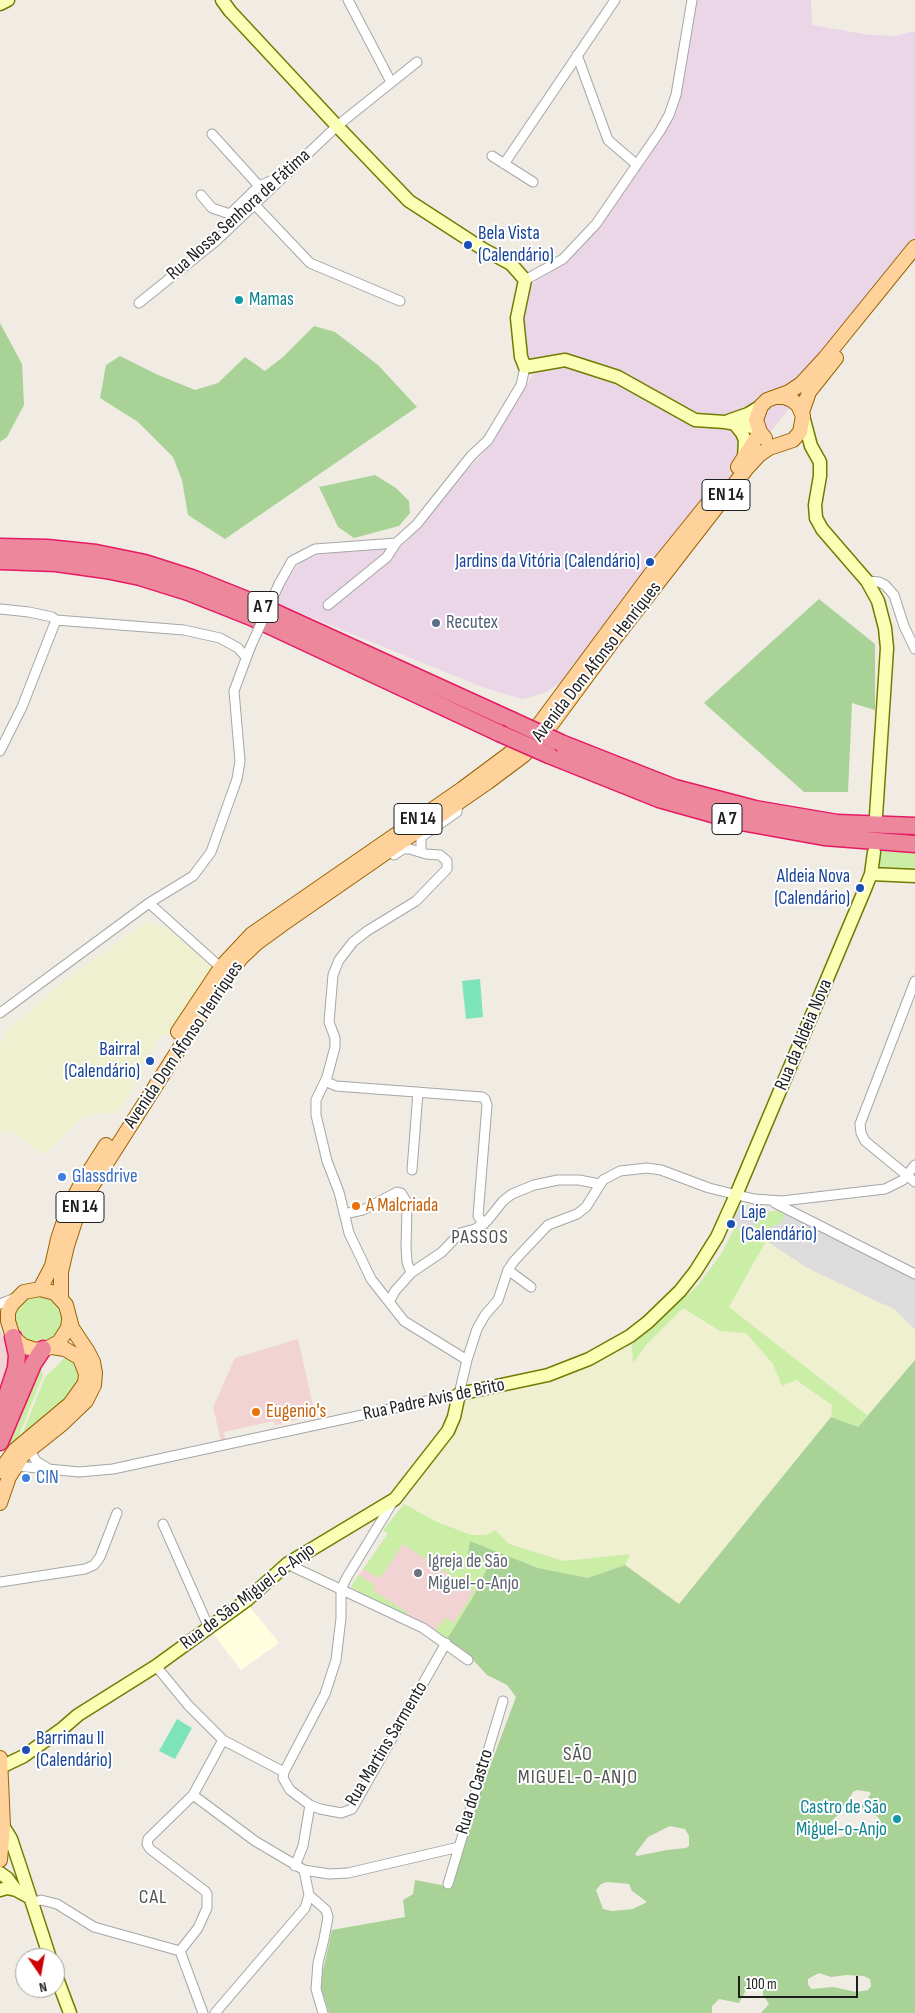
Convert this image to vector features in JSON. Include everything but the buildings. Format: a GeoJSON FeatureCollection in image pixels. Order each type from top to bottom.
{"type":"FeatureCollection","features":[{"type":"Feature","properties":{"kind":"highway","name":"A 7"},"geometry":{"type":"LineString","coordinates":[[0,547],[47,548],[96,553],[184,575],[252,602],[561,743],[667,785],[755,809],[837,822],[915,826]]}},
{"type":"Feature","properties":{"kind":"highway","name":"A 7"},"geometry":{"type":"LineString","coordinates":[[0,561],[56,563],[106,570],[140,577],[188,592],[259,621],[549,755],[659,800],[741,822],[824,837],[915,844]]}},
{"type":"Feature","properties":{"kind":"highway"},"geometry":{"type":"LineString","coordinates":[[0,1416],[16,1368],[17,1355],[11,1333]]}},
{"type":"Feature","properties":{"kind":"highway"},"geometry":{"type":"LineString","coordinates":[[0,1442],[33,1364],[48,1348]]}},
{"type":"Feature","properties":{"kind":"main road"},"geometry":{"type":"LineString","coordinates":[[761,406],[767,400],[789,392],[801,384],[825,358],[915,247]]}},
{"type":"Feature","properties":{"kind":"main road","name":"Avenida Dom Afonso Henriques"},"geometry":{"type":"LineString","coordinates":[[0,1471],[79,1409],[86,1401],[94,1385],[96,1373],[93,1362],[74,1334],[68,1312],[61,1298],[61,1272],[71,1230],[82,1204],[219,988],[241,958],[258,942],[458,804],[524,755],[545,733],[615,638],[747,468],[759,455],[784,443],[800,432],[802,414],[809,392],[915,261]]}},
{"type":"Feature","properties":{"kind":"main road"},"geometry":{"type":"LineString","coordinates":[[776,397],[792,400],[802,414]]}},
{"type":"Feature","properties":{"kind":"main road","name":"Avenida Dom Afonso Henriques"},"geometry":{"type":"LineString","coordinates":[[40,1289],[52,1266],[66,1217],[80,1186],[206,988],[222,966],[240,945],[266,923],[462,789],[517,748],[538,726],[650,575],[744,459],[759,430],[756,420],[761,406]]}},
{"type":"Feature","properties":{"kind":"main road"},"geometry":{"type":"LineString","coordinates":[[759,430],[765,438],[784,443]]}},
{"type":"Feature","properties":{"kind":"main road"},"geometry":{"type":"LineString","coordinates":[[11,1333],[8,1312],[18,1297],[24,1292],[40,1289],[48,1290],[61,1298]]}},
{"type":"Feature","properties":{"kind":"main road"},"geometry":{"type":"LineString","coordinates":[[48,1348],[64,1336],[69,1320]]}},
{"type":"Feature","properties":{"kind":"main road","name":"Avenida Dom Afonso Henriques"},"geometry":{"type":"LineString","coordinates":[[0,1503],[9,1477],[21,1455],[70,1404],[85,1383],[86,1374],[80,1358],[65,1349],[30,1349],[18,1342],[11,1333]]}},
{"type":"Feature","properties":{"kind":"main road"},"geometry":{"type":"LineString","coordinates":[[0,1759],[3,1826],[0,1859]]}},
{"type":"Feature","properties":{"kind":"street"},"geometry":{"type":"LineString","coordinates":[[0,4],[8,0]]}},
{"type":"Feature","properties":{"kind":"street"},"geometry":{"type":"LineString","coordinates":[[222,0],[230,12],[409,201],[483,249],[510,264],[525,280]]}},
{"type":"Feature","properties":{"kind":"street"},"geometry":{"type":"LineString","coordinates":[[348,0],[391,82]]}},
{"type":"Feature","properties":{"kind":"street"},"geometry":{"type":"LineString","coordinates":[[504,164],[615,0]]}},
{"type":"Feature","properties":{"kind":"street"},"geometry":{"type":"LineString","coordinates":[[328,605],[387,558],[396,543],[417,524],[471,456],[488,440],[521,385],[524,368],[520,357],[517,318],[525,280],[563,259],[596,224],[660,131],[669,115],[676,94],[692,0]]}},
{"type":"Feature","properties":{"kind":"street"},"geometry":{"type":"LineString","coordinates":[[577,55],[608,140],[636,164]]}},
{"type":"Feature","properties":{"kind":"street","name":"Rua Nossa Senhora de Fátima"},"geometry":{"type":"LineString","coordinates":[[139,303],[216,241],[337,126],[417,62]]}},
{"type":"Feature","properties":{"kind":"street"},"geometry":{"type":"LineString","coordinates":[[212,134],[259,186]]}},
{"type":"Feature","properties":{"kind":"street"},"geometry":{"type":"LineString","coordinates":[[492,156],[533,182]]}},
{"type":"Feature","properties":{"kind":"street"},"geometry":{"type":"LineString","coordinates":[[201,196],[212,208],[230,214],[259,186],[287,174]]}},
{"type":"Feature","properties":{"kind":"street"},"geometry":{"type":"LineString","coordinates":[[255,205],[310,263],[400,301]]}},
{"type":"Feature","properties":{"kind":"street"},"geometry":{"type":"LineString","coordinates":[[524,368],[566,360],[618,376],[695,420],[729,423],[759,430]]}},
{"type":"Feature","properties":{"kind":"street"},"geometry":{"type":"LineString","coordinates":[[729,423],[761,406]]}},
{"type":"Feature","properties":{"kind":"street"},"geometry":{"type":"LineString","coordinates":[[802,414],[811,446],[820,462],[815,506],[816,518],[822,529],[867,580],[878,601],[887,640],[876,816]]}},
{"type":"Feature","properties":{"kind":"street"},"geometry":{"type":"LineString","coordinates":[[729,423],[742,432],[745,440],[744,459]]}},
{"type":"Feature","properties":{"kind":"street"},"geometry":{"type":"LineString","coordinates":[[784,443],[811,446]]}},
{"type":"Feature","properties":{"kind":"street"},"geometry":{"type":"LineString","coordinates":[[0,1013],[149,903],[193,876],[211,852],[237,779],[240,761],[234,691],[248,652],[279,584],[292,561],[315,549],[396,543]]}},
{"type":"Feature","properties":{"kind":"street"},"geometry":{"type":"LineString","coordinates":[[867,580],[885,584],[894,595],[904,626],[915,650]]}},
{"type":"Feature","properties":{"kind":"street"},"geometry":{"type":"LineString","coordinates":[[0,609],[30,612],[52,617],[56,620],[184,630],[220,638],[248,652]]}},
{"type":"Feature","properties":{"kind":"street"},"geometry":{"type":"LineString","coordinates":[[0,751],[22,707],[56,620]]}},
{"type":"Feature","properties":{"kind":"street"},"geometry":{"type":"LineString","coordinates":[[421,852],[421,837],[457,812],[458,804]]}},
{"type":"Feature","properties":{"kind":"street"},"geometry":{"type":"LineString","coordinates":[[377,859],[387,860],[403,849],[410,849],[440,855],[444,857],[448,865],[444,874],[416,901],[367,931],[353,942],[343,954],[336,968],[332,983],[329,1022],[335,1038],[335,1047],[316,1100],[316,1115],[327,1160],[339,1192],[350,1232],[371,1279],[412,1327],[467,1360]]}},
{"type":"Feature","properties":{"kind":"street","name":"Rua da Aldeia Nova"},"geometry":{"type":"LineString","coordinates":[[736,1195],[871,874],[874,852]]}},
{"type":"Feature","properties":{"kind":"street"},"geometry":{"type":"LineString","coordinates":[[871,874],[915,876]]}},
{"type":"Feature","properties":{"kind":"street"},"geometry":{"type":"LineString","coordinates":[[149,903],[218,965]]}},
{"type":"Feature","properties":{"kind":"street"},"geometry":{"type":"LineString","coordinates":[[911,1179],[865,1141],[861,1133],[860,1124],[915,981]]}},
{"type":"Feature","properties":{"kind":"street"},"geometry":{"type":"LineString","coordinates":[[324,1082],[336,1086],[482,1097],[485,1099],[487,1105],[478,1216],[484,1224]]}},
{"type":"Feature","properties":{"kind":"street"},"geometry":{"type":"LineString","coordinates":[[412,1170],[418,1092]]}},
{"type":"Feature","properties":{"kind":"street"},"geometry":{"type":"LineString","coordinates":[[911,1179],[915,1165]]}},
{"type":"Feature","properties":{"kind":"street"},"geometry":{"type":"LineString","coordinates":[[459,1394],[477,1329],[485,1315],[498,1300],[508,1270],[514,1261],[548,1225],[577,1214],[586,1207],[599,1184],[608,1176],[620,1171],[647,1168],[671,1172],[709,1188],[772,1201],[792,1201],[876,1191],[911,1179]]}},
{"type":"Feature","properties":{"kind":"street"},"geometry":{"type":"LineString","coordinates":[[389,1302],[395,1291],[411,1273],[442,1252],[460,1233],[475,1229],[484,1224],[503,1201],[522,1189],[558,1180],[579,1180],[599,1184]]}},
{"type":"Feature","properties":{"kind":"street"},"geometry":{"type":"LineString","coordinates":[[344,1214],[363,1210],[397,1192],[401,1193],[406,1201],[407,1208],[406,1247],[407,1262],[411,1273]]}},
{"type":"Feature","properties":{"kind":"street","name":"Rua Padre Avis de Brito"},"geometry":{"type":"LineString","coordinates":[[21,1455],[54,1471],[86,1472],[122,1467],[548,1375],[589,1359],[630,1336],[665,1306],[695,1272],[717,1237],[736,1195]]}},
{"type":"Feature","properties":{"kind":"street"},"geometry":{"type":"LineString","coordinates":[[772,1201],[915,1274]]}},
{"type":"Feature","properties":{"kind":"street"},"geometry":{"type":"LineString","coordinates":[[508,1270],[531,1287]]}},
{"type":"Feature","properties":{"kind":"street"},"geometry":{"type":"LineString","coordinates":[[0,1304],[18,1297]]}},
{"type":"Feature","properties":{"kind":"street"},"geometry":{"type":"LineString","coordinates":[[0,1318],[11,1333]]}},
{"type":"Feature","properties":{"kind":"street","name":"Rua de São Miguel-o-Anjo"},"geometry":{"type":"LineString","coordinates":[[0,1767],[24,1756],[63,1728],[78,1714],[156,1666],[247,1600],[287,1564],[303,1553],[395,1499],[448,1431],[454,1417],[459,1394]]}},
{"type":"Feature","properties":{"kind":"street"},"geometry":{"type":"LineString","coordinates":[[21,1455],[54,1471]]}},
{"type":"Feature","properties":{"kind":"street"},"geometry":{"type":"LineString","coordinates":[[156,1666],[188,1705],[223,1740],[284,1772],[325,1694],[332,1676],[340,1638],[341,1589],[347,1576],[395,1499]]}},
{"type":"Feature","properties":{"kind":"street"},"geometry":{"type":"LineString","coordinates":[[0,1582],[85,1569],[94,1565],[100,1557],[117,1513]]}},
{"type":"Feature","properties":{"kind":"street"},"geometry":{"type":"LineString","coordinates":[[366,1516],[375,1519],[380,1525]]}},
{"type":"Feature","properties":{"kind":"street"},"geometry":{"type":"LineString","coordinates":[[163,1524],[209,1628]]}},
{"type":"Feature","properties":{"kind":"street"},"geometry":{"type":"LineString","coordinates":[[303,1553],[302,1563],[304,1572]]}},
{"type":"Feature","properties":{"kind":"street"},"geometry":{"type":"LineString","coordinates":[[287,1564],[423,1628],[468,1660]]}},
{"type":"Feature","properties":{"kind":"street","name":"Rua Martins Sarmento"},"geometry":{"type":"LineString","coordinates":[[284,1772],[286,1784],[296,1796],[310,1805],[341,1813],[347,1812],[355,1805],[446,1643]]}},
{"type":"Feature","properties":{"kind":"street","name":"Rua do Castro"},"geometry":{"type":"LineString","coordinates":[[448,1884],[503,1701]]}},
{"type":"Feature","properties":{"kind":"street"},"geometry":{"type":"LineString","coordinates":[[180,1951],[198,1928],[207,1908],[207,1894],[206,1891],[146,1844],[148,1839],[193,1795],[223,1740]]}},
{"type":"Feature","properties":{"kind":"street"},"geometry":{"type":"LineString","coordinates":[[193,1795],[255,1841],[300,1868],[329,1874],[348,1873],[459,1847]]}},
{"type":"Feature","properties":{"kind":"street"},"geometry":{"type":"LineString","coordinates":[[310,1805],[300,1868],[309,1895],[326,1910],[328,1917],[318,1963],[316,1989],[323,2013]]}},
{"type":"Feature","properties":{"kind":"street"},"geometry":{"type":"LineString","coordinates":[[3,1826],[11,1840],[47,1948]]}},
{"type":"Feature","properties":{"kind":"street"},"geometry":{"type":"LineString","coordinates":[[0,1859],[11,1860],[21,1869]]}},
{"type":"Feature","properties":{"kind":"street"},"geometry":{"type":"LineString","coordinates":[[0,1873],[7,1878],[16,1890],[30,1900],[41,1900],[57,1904],[94,1927],[180,1951]]}},
{"type":"Feature","properties":{"kind":"street"},"geometry":{"type":"LineString","coordinates":[[0,1890],[7,1888],[16,1890]]}},
{"type":"Feature","properties":{"kind":"street"},"geometry":{"type":"LineString","coordinates":[[215,2013],[305,1908],[309,1895]]}},
{"type":"Feature","properties":{"kind":"street"},"geometry":{"type":"LineString","coordinates":[[180,1951],[203,2013]]}},
{"type":"Feature","properties":{"kind":"street"},"geometry":{"type":"LineString","coordinates":[[64,1998],[70,2013]]}},
{"type":"Feature","properties":{"kind":"shaded area"},"geometry":{"type":"Polygon","coordinates":[[[697,0],[811,0],[812,25],[870,35],[895,36],[915,31],[915,251],[704,515],[567,679],[544,693],[522,699],[482,687],[276,603],[284,584],[302,562],[320,554],[373,550],[404,545],[458,480],[485,451],[535,371],[525,358],[521,317],[529,286],[567,259],[623,193],[651,150],[686,58],[697,0]]]}},
{"type":"Feature","properties":{"kind":"shaded area"},"geometry":{"type":"Polygon","coordinates":[[[148,921],[164,927],[217,968],[165,1037],[161,1035],[140,1069],[145,1072],[118,1112],[84,1116],[44,1155],[10,1131],[0,1134],[0,1044],[8,1030],[66,979],[148,921]]]}},
{"type":"Feature","properties":{"kind":"shaded area"},"geometry":{"type":"Polygon","coordinates":[[[740,1205],[753,1206],[772,1212],[779,1209],[915,1277],[915,1330],[895,1310],[807,1268],[766,1241],[735,1227],[732,1221],[733,1213],[740,1205]]]}},
{"type":"Feature","properties":{"kind":"shaded area"},"geometry":{"type":"Polygon","coordinates":[[[766,1241],[807,1268],[895,1310],[915,1330],[915,1360],[867,1415],[728,1306],[766,1241]]]}},
{"type":"Feature","properties":{"kind":"shaded area"},"geometry":{"type":"Polygon","coordinates":[[[682,1308],[720,1331],[746,1333],[773,1364],[782,1386],[796,1380],[832,1405],[831,1417],[678,1604],[625,1565],[629,1554],[564,1561],[509,1544],[495,1530],[486,1535],[471,1535],[435,1521],[404,1504],[414,1486],[455,1429],[464,1403],[471,1398],[527,1388],[574,1373],[624,1346],[632,1345],[633,1363],[646,1345],[682,1308]]]}},
{"type":"Feature","properties":{"kind":"shaded area"},"geometry":{"type":"Polygon","coordinates":[[[0,1330],[9,1358],[7,1373],[0,1389],[0,1330]]]}},
{"type":"Feature","properties":{"kind":"shaded area"},"geometry":{"type":"Polygon","coordinates":[[[298,1339],[315,1415],[275,1425],[274,1421],[224,1432],[226,1440],[221,1441],[213,1407],[235,1358],[298,1339]]]}},
{"type":"Feature","properties":{"kind":"shaded area"},"geometry":{"type":"Polygon","coordinates":[[[388,1533],[476,1592],[447,1639],[434,1630],[351,1587],[388,1533]]]}},
{"type":"Feature","properties":{"kind":"shaded area"},"geometry":{"type":"Polygon","coordinates":[[[246,1606],[250,1607],[279,1643],[241,1670],[211,1631],[246,1606]]]}},
{"type":"Feature","properties":{"kind":"green space"},"geometry":{"type":"Polygon","coordinates":[[[0,323],[22,364],[24,405],[7,437],[0,442],[0,323]]]}},
{"type":"Feature","properties":{"kind":"green space"},"geometry":{"type":"Polygon","coordinates":[[[314,326],[335,332],[378,365],[417,407],[225,539],[188,515],[182,480],[173,457],[138,422],[100,398],[106,365],[120,356],[156,374],[195,390],[218,383],[245,357],[265,371],[283,357],[314,326]]]}},
{"type":"Feature","properties":{"kind":"green space"},"geometry":{"type":"Polygon","coordinates":[[[375,475],[396,488],[409,501],[410,513],[399,526],[354,538],[338,527],[319,487],[375,475]]]}},
{"type":"Feature","properties":{"kind":"green space"},"geometry":{"type":"Polygon","coordinates":[[[819,599],[875,644],[875,710],[852,703],[848,792],[804,792],[704,703],[819,599]]]}},
{"type":"Feature","properties":{"kind":"green space"},"geometry":{"type":"Polygon","coordinates":[[[883,851],[915,853],[915,872],[881,869],[878,866],[877,852],[882,853],[883,851]]]}},
{"type":"Feature","properties":{"kind":"green space"},"geometry":{"type":"Polygon","coordinates":[[[480,979],[483,1017],[466,1019],[462,981],[480,979]]]}},
{"type":"Feature","properties":{"kind":"green space"},"geometry":{"type":"Polygon","coordinates":[[[760,1208],[772,1212],[779,1209],[787,1212],[780,1223],[767,1229],[755,1228],[760,1208]]]}},
{"type":"Feature","properties":{"kind":"green space"},"geometry":{"type":"Polygon","coordinates":[[[735,1227],[766,1241],[729,1307],[867,1415],[858,1427],[831,1417],[832,1405],[796,1380],[782,1386],[773,1364],[746,1333],[720,1331],[683,1308],[646,1345],[633,1364],[632,1345],[624,1346],[674,1302],[689,1294],[698,1285],[721,1254],[735,1227]]]}},
{"type":"Feature","properties":{"kind":"green space"},"geometry":{"type":"Polygon","coordinates":[[[33,1295],[43,1295],[52,1299],[58,1305],[61,1310],[61,1328],[52,1339],[43,1343],[33,1343],[24,1339],[18,1333],[14,1324],[14,1314],[18,1305],[24,1299],[33,1295]]]}},
{"type":"Feature","properties":{"kind":"green space"},"geometry":{"type":"Polygon","coordinates":[[[68,1355],[73,1358],[81,1375],[75,1390],[21,1437],[45,1377],[68,1355]]]}},
{"type":"Feature","properties":{"kind":"green space"},"geometry":{"type":"Polygon","coordinates":[[[915,1360],[915,2013],[761,2013],[769,2004],[763,1995],[762,1981],[759,1978],[746,1990],[739,2003],[719,1999],[712,2006],[712,2013],[329,2013],[320,1984],[332,1930],[405,1917],[403,1900],[413,1894],[415,1880],[451,1887],[479,1796],[516,1697],[507,1685],[487,1675],[474,1661],[447,1639],[476,1592],[489,1564],[468,1554],[470,1541],[538,1568],[588,1578],[625,1565],[679,1604],[831,1417],[858,1427],[915,1360]],[[857,1790],[853,1792],[839,1814],[825,1827],[823,1833],[825,1840],[845,1836],[854,1827],[871,1830],[880,1826],[881,1822],[877,1816],[862,1809],[861,1806],[871,1794],[870,1792],[857,1790]],[[670,1826],[648,1837],[635,1854],[637,1856],[689,1846],[689,1836],[685,1829],[670,1826]],[[607,1882],[601,1884],[596,1890],[603,1909],[612,1911],[633,1909],[647,1902],[632,1891],[629,1884],[607,1882]],[[819,1973],[808,1979],[811,1989],[833,1987],[856,1992],[868,1990],[871,1986],[870,1979],[864,1976],[847,1975],[831,1977],[819,1973]]]}},
{"type":"Feature","properties":{"kind":"green space"},"geometry":{"type":"Polygon","coordinates":[[[41,1368],[43,1375],[18,1438],[0,1460],[15,1427],[17,1427],[41,1368]]]}},
{"type":"Feature","properties":{"kind":"green space"},"geometry":{"type":"Polygon","coordinates":[[[404,1504],[435,1521],[471,1535],[486,1535],[495,1530],[509,1544],[564,1561],[630,1554],[625,1565],[588,1578],[538,1568],[470,1541],[489,1564],[476,1592],[447,1639],[436,1630],[442,1621],[449,1625],[443,1620],[444,1617],[454,1623],[474,1591],[403,1544],[380,1578],[363,1569],[388,1534],[383,1530],[404,1504]]]}},
{"type":"Feature","properties":{"kind":"green space"},"geometry":{"type":"Polygon","coordinates":[[[358,1575],[375,1585],[373,1589],[375,1592],[407,1612],[405,1616],[351,1587],[358,1575]]]}},
{"type":"Feature","properties":{"kind":"green space"},"geometry":{"type":"Polygon","coordinates":[[[177,1719],[192,1728],[175,1759],[159,1751],[177,1719]]]}},
{"type":"Feature","properties":{"kind":"place","name":"Bela Vista (Calendário)"},"geometry":{"type":"Point","coordinates":[468,245]}},
{"type":"Feature","properties":{"kind":"place","name":"Mamas"},"geometry":{"type":"Point","coordinates":[239,300]}},
{"type":"Feature","properties":{"kind":"place","name":"Jardins da Vitória (Calendário)"},"geometry":{"type":"Point","coordinates":[650,562]}},
{"type":"Feature","properties":{"kind":"place","name":"Recutex"},"geometry":{"type":"Point","coordinates":[436,623]}},
{"type":"Feature","properties":{"kind":"place","name":"Aldeia Nova (Calendário)"},"geometry":{"type":"Point","coordinates":[860,888]}},
{"type":"Feature","properties":{"kind":"place","name":"Bairral (Calendário)"},"geometry":{"type":"Point","coordinates":[150,1061]}},
{"type":"Feature","properties":{"kind":"place","name":"Glassdrive"},"geometry":{"type":"Point","coordinates":[62,1177]}},
{"type":"Feature","properties":{"kind":"place","name":"A Malcriada"},"geometry":{"type":"Point","coordinates":[356,1206]}},
{"type":"Feature","properties":{"kind":"place","name":"Laje (Calendário)"},"geometry":{"type":"Point","coordinates":[731,1224]}},
{"type":"Feature","properties":{"kind":"place","name":"Eugenio's"},"geometry":{"type":"Point","coordinates":[256,1412]}},
{"type":"Feature","properties":{"kind":"place","name":"CIN"},"geometry":{"type":"Point","coordinates":[26,1478]}},
{"type":"Feature","properties":{"kind":"place","name":"Igreja de São Miguel-o-Anjo"},"geometry":{"type":"Point","coordinates":[418,1573]}},
{"type":"Feature","properties":{"kind":"place","name":"Barrimau II (Calendário)"},"geometry":{"type":"Point","coordinates":[26,1750]}},
{"type":"Feature","properties":{"kind":"place","name":"Castro de São Miguel-o-Anjo"},"geometry":{"type":"Point","coordinates":[897,1819]}},
{"type":"Feature","properties":{"kind":"district","name":"PASSOS"},"geometry":{"type":"Point","coordinates":[480,1238]}},
{"type":"Feature","properties":{"kind":"district","name":"SÃO MIGUEL-O-ANJO"},"geometry":{"type":"Point","coordinates":[578,1766]}},
{"type":"Feature","properties":{"kind":"district","name":"CAL"},"geometry":{"type":"Point","coordinates":[153,1898]}}]}
